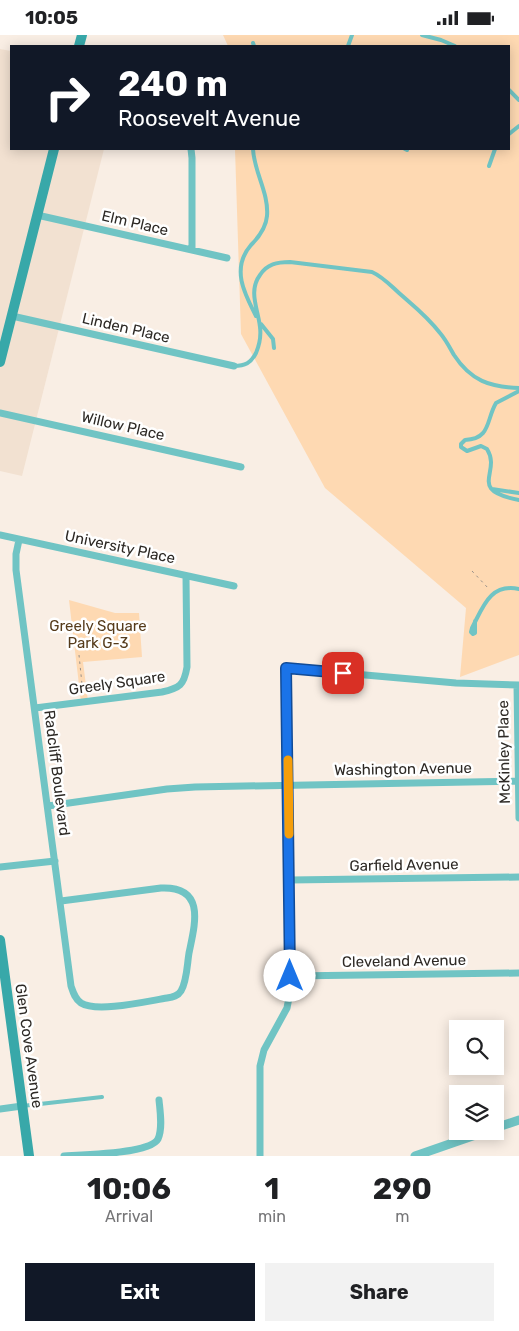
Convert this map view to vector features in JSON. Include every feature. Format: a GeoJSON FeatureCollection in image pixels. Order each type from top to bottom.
{"type":"FeatureCollection","features":[{"type":"Feature","properties":{"kind":"main road"},"geometry":{"type":"LineString","coordinates":[[0,362],[54,150]]}},
{"type":"Feature","properties":{"kind":"main road","name":"Glen Cove Avenue"},"geometry":{"type":"LineString","coordinates":[[0,940],[5,1008],[29,1156]]}},
{"type":"Feature","properties":{"kind":"street"},"geometry":{"type":"LineString","coordinates":[[191,150],[193,195],[192,250]]}},
{"type":"Feature","properties":{"kind":"street","name":"Elm Place"},"geometry":{"type":"LineString","coordinates":[[37,215],[227,258]]}},
{"type":"Feature","properties":{"kind":"street","name":"Linden Place"},"geometry":{"type":"LineString","coordinates":[[12,316],[234,366]]}},
{"type":"Feature","properties":{"kind":"street","name":"Willow Place"},"geometry":{"type":"LineString","coordinates":[[0,413],[241,467]]}},
{"type":"Feature","properties":{"kind":"street","name":"University Place"},"geometry":{"type":"LineString","coordinates":[[0,535],[234,586]]}},
{"type":"Feature","properties":{"kind":"street","name":"Radcliff Boulevard"},"geometry":{"type":"LineString","coordinates":[[19,540],[16,570],[72,986],[77,1000],[84,1004],[114,1006],[178,995],[185,977],[196,920],[194,903],[186,895],[170,887],[61,901]]}},
{"type":"Feature","properties":{"kind":"street","name":"Greely Square"},"geometry":{"type":"LineString","coordinates":[[35,708],[162,692],[179,687],[185,678],[187,667],[186,576]]}},
{"type":"Feature","properties":{"kind":"street"},"geometry":{"type":"LineString","coordinates":[[260,1156],[260,1067],[264,1050],[287,1009],[290,992],[286,668],[456,683],[518,685]]}},
{"type":"Feature","properties":{"kind":"street","name":"McKinley Place"},"geometry":{"type":"LineString","coordinates":[[518,685],[519,818]]}},
{"type":"Feature","properties":{"kind":"street","name":"Washington Avenue"},"geometry":{"type":"LineString","coordinates":[[48,805],[178,788],[519,781]]}},
{"type":"Feature","properties":{"kind":"street"},"geometry":{"type":"LineString","coordinates":[[0,867],[55,861]]}},
{"type":"Feature","properties":{"kind":"street","name":"Garfield Avenue"},"geometry":{"type":"LineString","coordinates":[[290,880],[519,877]]}},
{"type":"Feature","properties":{"kind":"street","name":"Cleveland Avenue"},"geometry":{"type":"LineString","coordinates":[[290,976],[519,973]]}},
{"type":"Feature","properties":{"kind":"street"},"geometry":{"type":"LineString","coordinates":[[64,1156],[129,1151],[150,1146],[158,1139],[159,1134],[159,1100]]}},
{"type":"Feature","properties":{"kind":"street"},"geometry":{"type":"LineString","coordinates":[[0,1109],[22,1106]]}},
{"type":"Feature","properties":{"kind":"street"},"geometry":{"type":"LineString","coordinates":[[504,1125],[519,1120]]}},
{"type":"Feature","properties":{"kind":"street"},"geometry":{"type":"LineString","coordinates":[[415,1156],[442,1152],[468,1140]]}},
{"type":"Feature","properties":{"kind":"lane"},"geometry":{"type":"LineString","coordinates":[[422,35],[453,45]]}},
{"type":"Feature","properties":{"kind":"lane"},"geometry":{"type":"LineString","coordinates":[[510,91],[519,101]]}},
{"type":"Feature","properties":{"kind":"lane"},"geometry":{"type":"LineString","coordinates":[[254,150],[257,172],[267,203],[268,214],[263,230],[243,257],[240,276],[244,293],[259,321],[273,339],[274,348]]}},
{"type":"Feature","properties":{"kind":"lane"},"geometry":{"type":"LineString","coordinates":[[489,166],[495,150]]}},
{"type":"Feature","properties":{"kind":"lane"},"geometry":{"type":"LineString","coordinates":[[234,366],[247,364],[252,359],[259,342],[261,328],[254,285],[262,271],[269,265],[278,262],[290,262],[372,272],[381,276],[424,313],[442,334],[455,357],[473,376],[495,387],[519,390]]}},
{"type":"Feature","properties":{"kind":"lane"},"geometry":{"type":"LineString","coordinates":[[519,390],[496,403],[485,432],[474,439],[465,440],[461,447],[467,451],[476,447],[484,447],[489,453],[488,483],[500,496],[519,500]]}},
{"type":"Feature","properties":{"kind":"lane"},"geometry":{"type":"LineString","coordinates":[[474,439],[476,447]]}},
{"type":"Feature","properties":{"kind":"lane"},"geometry":{"type":"LineString","coordinates":[[492,489],[519,493]]}},
{"type":"Feature","properties":{"kind":"lane"},"geometry":{"type":"LineString","coordinates":[[475,621],[484,604],[496,591],[509,588],[519,589]]}},
{"type":"Feature","properties":{"kind":"lane"},"geometry":{"type":"LineString","coordinates":[[22,1106],[102,1097]]}},
{"type":"Feature","properties":{"kind":"path"},"geometry":{"type":"LineString","coordinates":[[472,571],[488,589],[496,591]]}},
{"type":"Feature","properties":{"kind":"path"},"geometry":{"type":"LineString","coordinates":[[79,655],[84,702]]}},
{"type":"Feature","properties":{"kind":"shaded area"},"geometry":{"type":"Polygon","coordinates":[[[0,49],[10,51],[10,150],[104,150],[22,476],[0,471],[0,49]]]}},
{"type":"Feature","properties":{"kind":"green space"},"geometry":{"type":"Polygon","coordinates":[[[223,35],[519,35],[519,655],[460,677],[466,608],[325,488],[241,334],[235,150],[510,150],[510,45],[228,45],[223,35]]]}},
{"type":"Feature","properties":{"kind":"green space","name":"Greely Square Park G-3"},"geometry":{"type":"Polygon","coordinates":[[[69,600],[115,613],[139,613],[142,657],[83,662],[88,701],[81,702],[69,600]]]}},
{"type":"Feature","properties":{"kind":"slow traffic"},"geometry":{"type":"LineString","coordinates":[[288,760],[289,834]]}},
{"type":"Feature","properties":{"kind":"route"},"geometry":{"type":"LineString","coordinates":[[290,976],[286,668],[343,673]]}}]}
